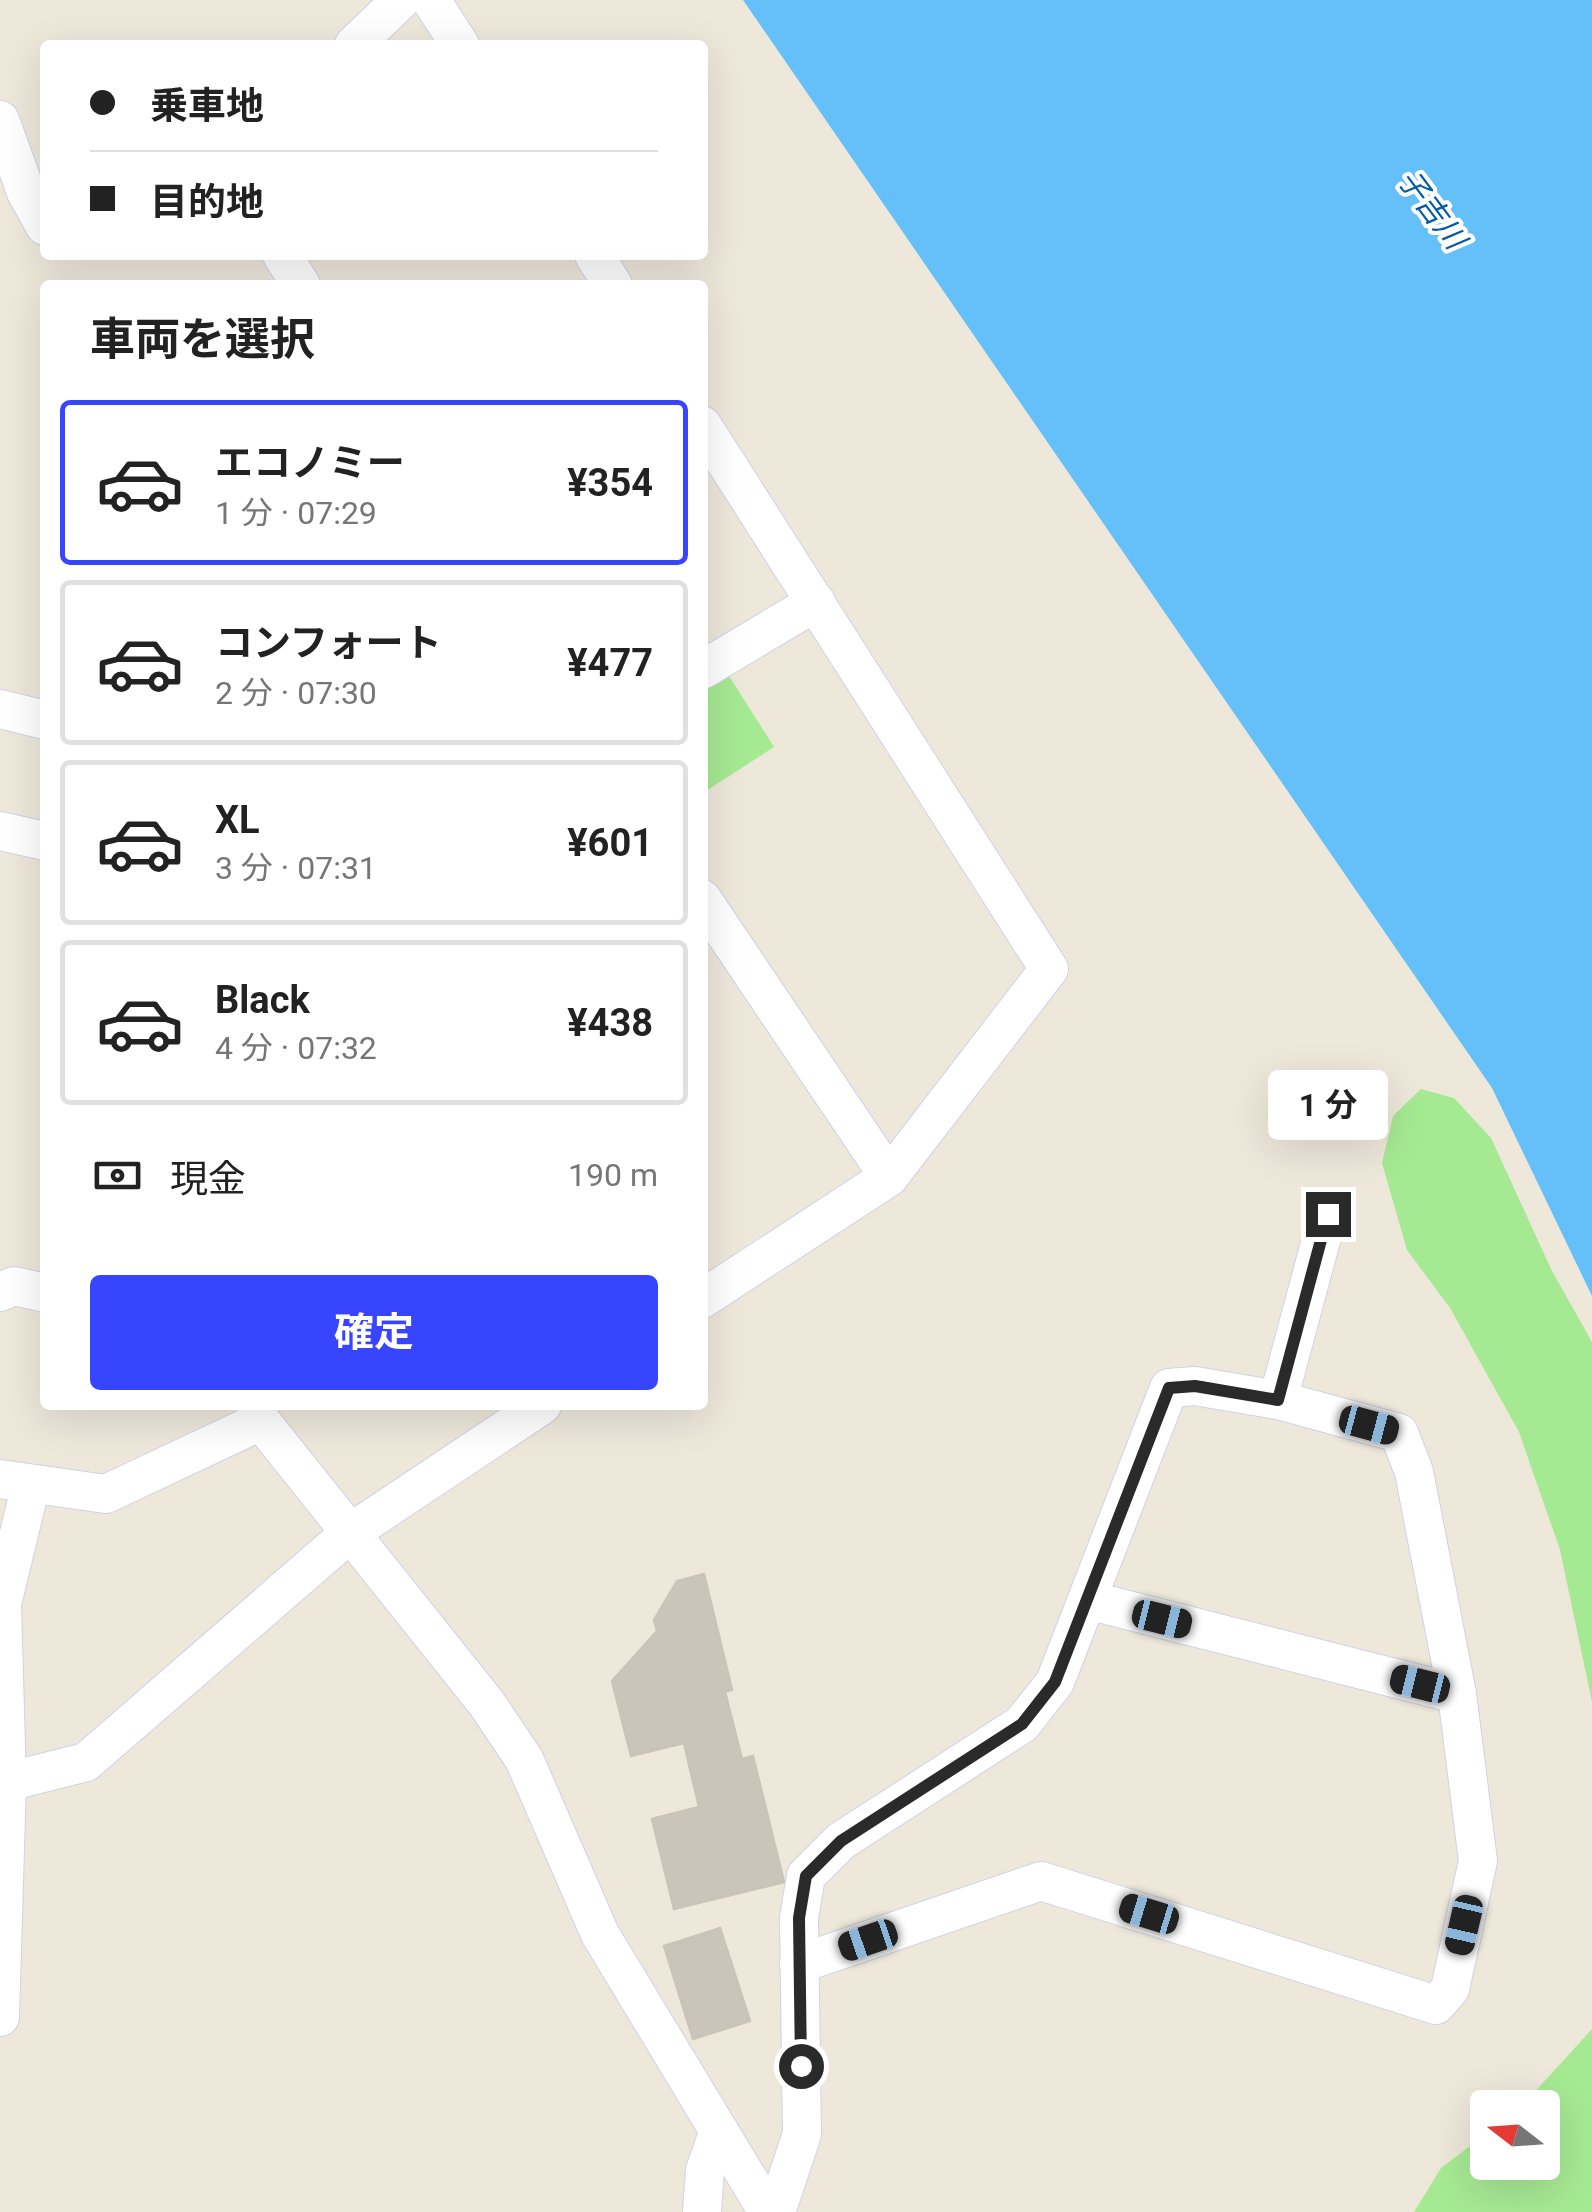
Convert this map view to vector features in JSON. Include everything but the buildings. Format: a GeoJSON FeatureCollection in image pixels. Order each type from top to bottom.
{"type":"FeatureCollection","features":[{"type":"Feature","properties":{"kind":"street"},"geometry":{"type":"LineString","coordinates":[[359,40],[400,0]]}},
{"type":"Feature","properties":{"kind":"street"},"geometry":{"type":"LineString","coordinates":[[431,0],[457,40]]}},
{"type":"Feature","properties":{"kind":"street"},"geometry":{"type":"LineString","coordinates":[[0,120],[26,192],[40,217]]}},
{"type":"Feature","properties":{"kind":"street"},"geometry":{"type":"LineString","coordinates":[[708,434],[1049,969],[889,1177],[708,1295]]}},
{"type":"Feature","properties":{"kind":"street"},"geometry":{"type":"LineString","coordinates":[[708,666],[816,602]]}},
{"type":"Feature","properties":{"kind":"street"},"geometry":{"type":"LineString","coordinates":[[0,709],[40,719]]}},
{"type":"Feature","properties":{"kind":"street"},"geometry":{"type":"LineString","coordinates":[[0,831],[40,841]]}},
{"type":"Feature","properties":{"kind":"street"},"geometry":{"type":"LineString","coordinates":[[708,908],[889,1177]]}},
{"type":"Feature","properties":{"kind":"street"},"geometry":{"type":"LineString","coordinates":[[1278,1400],[1328,1214]]}},
{"type":"Feature","properties":{"kind":"street"},"geometry":{"type":"LineString","coordinates":[[0,1292],[14,1286],[40,1292]]}},
{"type":"Feature","properties":{"kind":"street"},"geometry":{"type":"LineString","coordinates":[[776,2212],[802,2134],[799,1918],[806,1876],[841,1841],[1022,1724],[1055,1682],[1169,1388],[1195,1386],[1278,1400],[1399,1433],[1414,1472],[1457,1694],[1478,1861],[1450,1990],[1436,2005],[1042,1880],[800,1964]]}},
{"type":"Feature","properties":{"kind":"street"},"geometry":{"type":"LineString","coordinates":[[8,1782],[86,1762],[350,1534],[535,1410]]}},
{"type":"Feature","properties":{"kind":"street"},"geometry":{"type":"LineString","coordinates":[[0,2017],[8,1782],[2,1604],[16,1482],[106,1494],[258,1413],[487,1704],[524,1759],[600,1934],[768,2212]]}},
{"type":"Feature","properties":{"kind":"street"},"geometry":{"type":"LineString","coordinates":[[1088,1600],[1457,1694]]}},
{"type":"Feature","properties":{"kind":"street"},"geometry":{"type":"LineString","coordinates":[[702,2212],[705,2170],[719,2131]]}},
{"type":"Feature","properties":{"kind":"green space"},"geometry":{"type":"Polygon","coordinates":[[[726,671],[774,747],[708,790],[708,683],[726,671]]]}},
{"type":"Feature","properties":{"kind":"green space"},"geometry":{"type":"Polygon","coordinates":[[[1421,1089],[1454,1098],[1491,1138],[1552,1271],[1592,1342],[1592,1702],[1560,1550],[1519,1432],[1450,1308],[1407,1250],[1382,1163],[1393,1116],[1421,1089]]]}},
{"type":"Feature","properties":{"kind":"green space"},"geometry":{"type":"Polygon","coordinates":[[[1592,2029],[1592,2212],[1414,2212],[1441,2168],[1470,2146],[1470,2180],[1560,2180],[1560,2090],[1536,2090],[1592,2029]]]}},
{"type":"Feature","properties":{"kind":"water","name":"子吉川"},"geometry":{"type":"Polygon","coordinates":[[[743,0],[1592,0],[1592,1296],[1492,1088],[743,0]]]}},
{"type":"Feature","properties":{"kind":"route"},"geometry":{"type":"LineString","coordinates":[[801,2066],[799,1918],[806,1876],[841,1841],[1022,1724],[1055,1682],[1169,1388],[1195,1386],[1278,1400],[1328,1214]]}}]}
